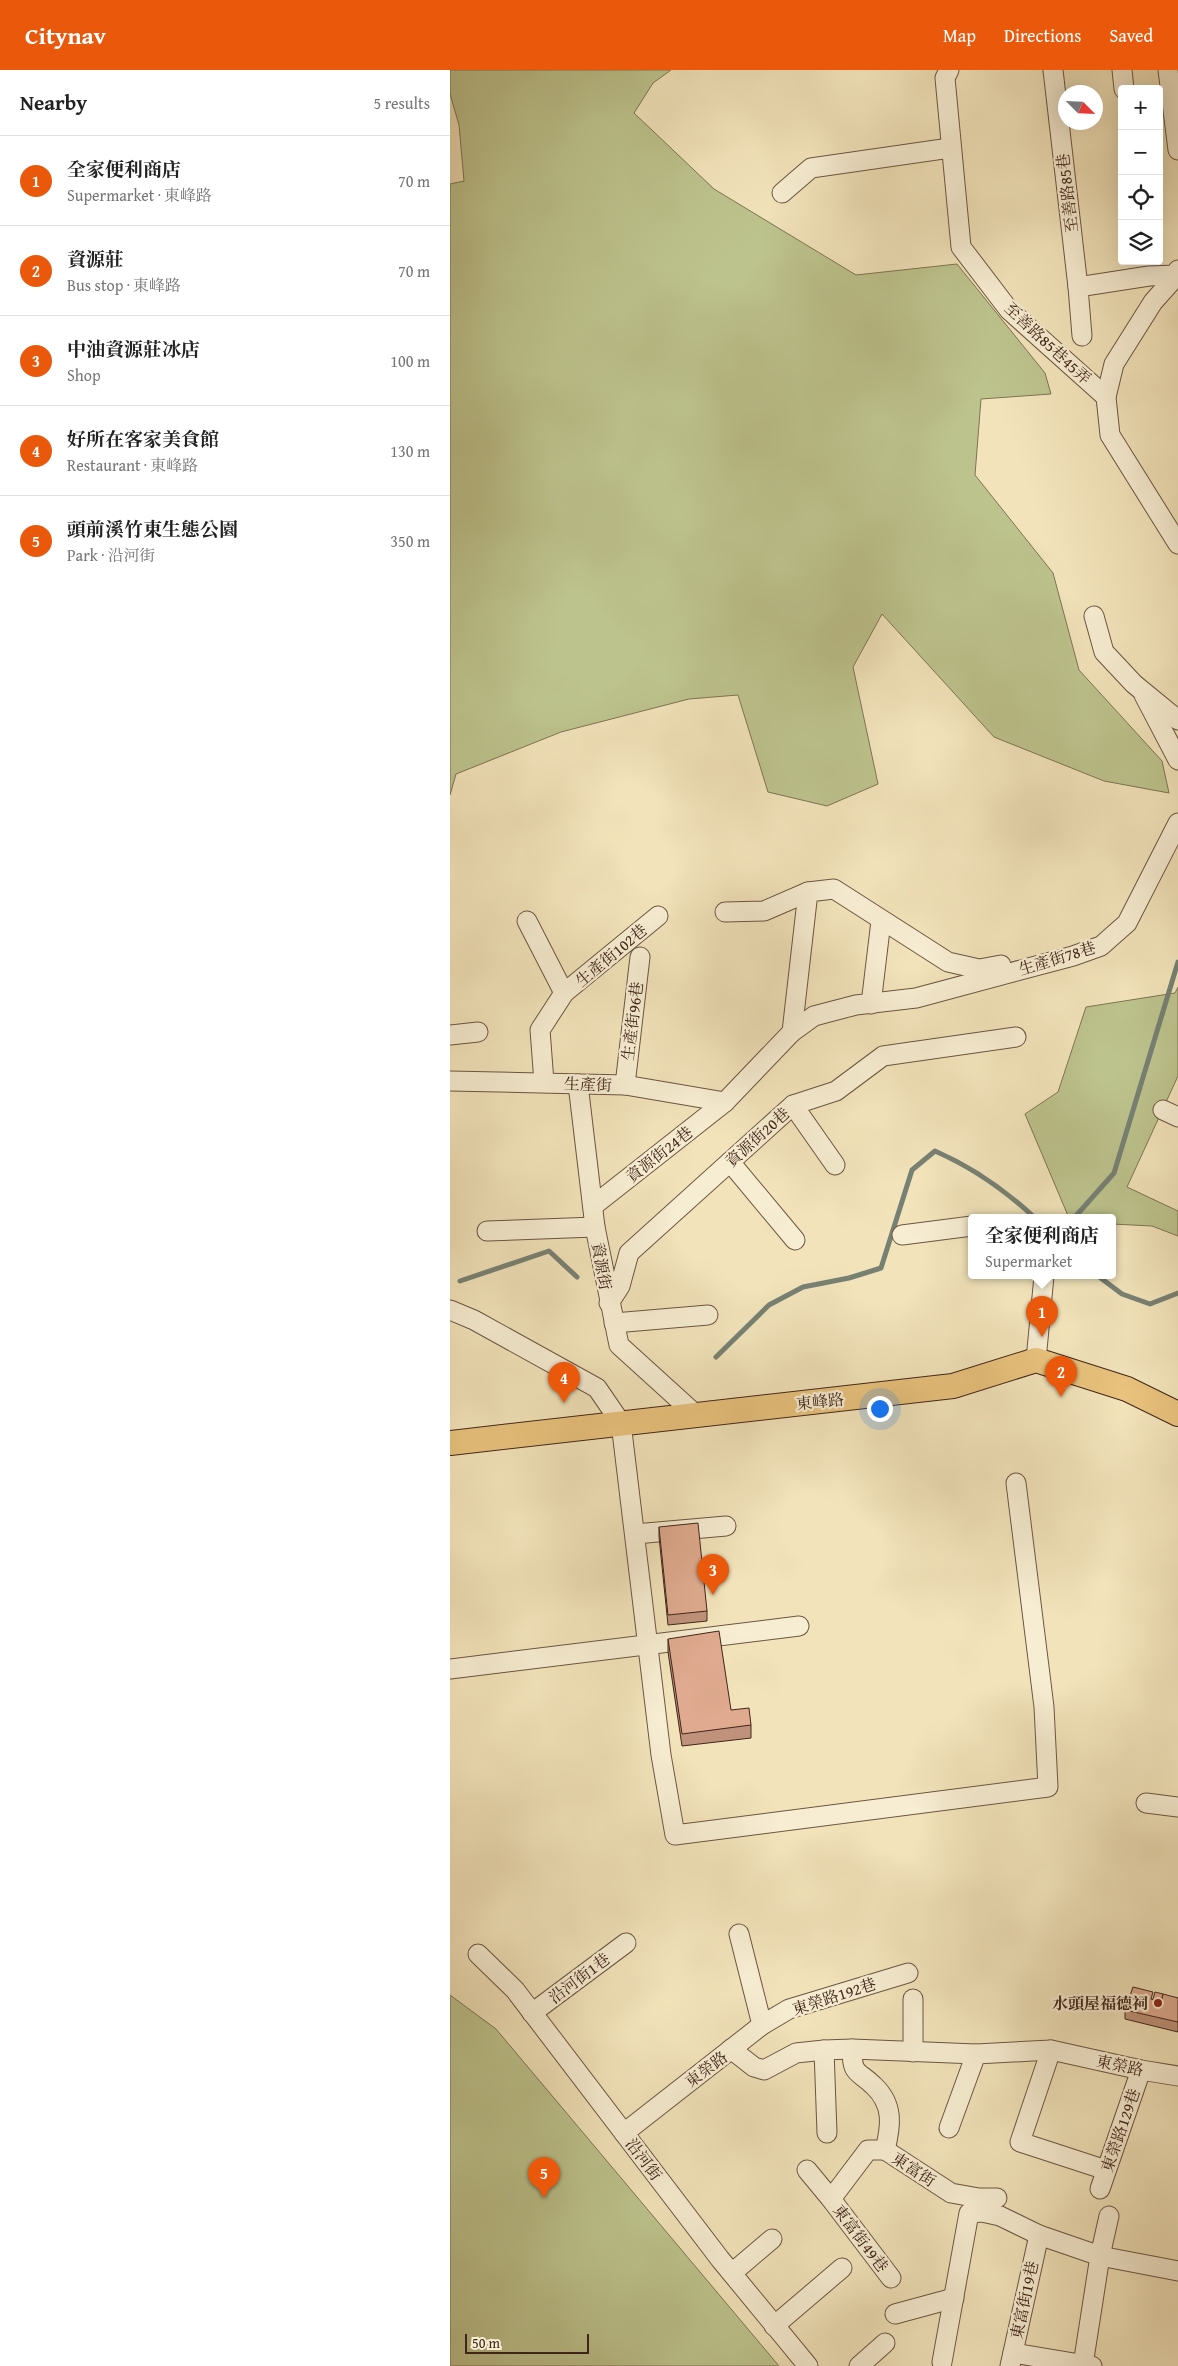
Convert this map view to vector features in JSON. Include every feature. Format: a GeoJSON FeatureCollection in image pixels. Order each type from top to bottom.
{"type":"FeatureCollection","features":[{"type":"Feature","properties":{"kind":"main road"},"geometry":{"type":"LineString","coordinates":[[1036,1360],[1127,1389],[1178,1414]]}},
{"type":"Feature","properties":{"kind":"main road","name":"東峰路"},"geometry":{"type":"LineString","coordinates":[[450,1443],[953,1386],[1036,1360]]}},
{"type":"Feature","properties":{"kind":"street","name":"至善路85巷45弄"},"geometry":{"type":"LineString","coordinates":[[949,70],[945,78],[950,148],[962,247],[1009,310],[1106,397]]}},
{"type":"Feature","properties":{"kind":"street","name":"至善路85巷"},"geometry":{"type":"LineString","coordinates":[[1053,70],[1082,336]]}},
{"type":"Feature","properties":{"kind":"street"},"geometry":{"type":"LineString","coordinates":[[1122,70],[1124,85]]}},
{"type":"Feature","properties":{"kind":"street"},"geometry":{"type":"LineString","coordinates":[[1168,70],[1178,150]]}},
{"type":"Feature","properties":{"kind":"street"},"geometry":{"type":"LineString","coordinates":[[782,193],[811,168],[950,148]]}},
{"type":"Feature","properties":{"kind":"street"},"geometry":{"type":"LineString","coordinates":[[1078,287],[1148,269],[1177,273]]}},
{"type":"Feature","properties":{"kind":"street"},"geometry":{"type":"LineString","coordinates":[[1177,273],[1153,302],[1114,364],[1106,397],[1110,434],[1178,544]]}},
{"type":"Feature","properties":{"kind":"street"},"geometry":{"type":"LineString","coordinates":[[1094,616],[1104,652],[1138,687],[1178,720]]}},
{"type":"Feature","properties":{"kind":"street"},"geometry":{"type":"LineString","coordinates":[[1138,687],[1178,760]]}},
{"type":"Feature","properties":{"kind":"street","name":"生產街78巷"},"geometry":{"type":"LineString","coordinates":[[725,1102],[792,1032],[814,1016],[856,1005],[916,998],[1073,956],[1101,946],[1127,923],[1178,823]]}},
{"type":"Feature","properties":{"kind":"street","name":"生產街78巷"},"geometry":{"type":"LineString","coordinates":[[725,912],[764,911],[808,892],[834,889],[881,921],[948,962],[979,968],[1020,961]]}},
{"type":"Feature","properties":{"kind":"street"},"geometry":{"type":"LineString","coordinates":[[792,1032],[808,892]]}},
{"type":"Feature","properties":{"kind":"street","name":"生產街102巷"},"geometry":{"type":"LineString","coordinates":[[544,1082],[540,1030],[564,994],[658,916]]}},
{"type":"Feature","properties":{"kind":"street","name":"生產街102巷"},"geometry":{"type":"LineString","coordinates":[[527,920],[564,994]]}},
{"type":"Feature","properties":{"kind":"street"},"geometry":{"type":"LineString","coordinates":[[871,1004],[881,921]]}},
{"type":"Feature","properties":{"kind":"street","name":"生產街96巷"},"geometry":{"type":"LineString","coordinates":[[625,1085],[640,957]]}},
{"type":"Feature","properties":{"kind":"street"},"geometry":{"type":"LineString","coordinates":[[450,1036],[478,1032]]}},
{"type":"Feature","properties":{"kind":"street","name":"資源街20巷"},"geometry":{"type":"LineString","coordinates":[[609,1303],[620,1286],[629,1253],[793,1105],[836,1091],[882,1056],[1016,1037]]}},
{"type":"Feature","properties":{"kind":"street","name":"生產街"},"geometry":{"type":"LineString","coordinates":[[450,1080],[625,1085],[725,1102]]}},
{"type":"Feature","properties":{"kind":"street","name":"資源街"},"geometry":{"type":"LineString","coordinates":[[578,1084],[595,1227],[619,1345],[695,1414]]}},
{"type":"Feature","properties":{"kind":"street","name":"資源街24巷"},"geometry":{"type":"LineString","coordinates":[[593,1206],[725,1102]]}},
{"type":"Feature","properties":{"kind":"street"},"geometry":{"type":"LineString","coordinates":[[793,1105],[835,1164]]}},
{"type":"Feature","properties":{"kind":"street"},"geometry":{"type":"LineString","coordinates":[[730,1162],[795,1240]]}},
{"type":"Feature","properties":{"kind":"street"},"geometry":{"type":"LineString","coordinates":[[488,1231],[595,1227]]}},
{"type":"Feature","properties":{"kind":"street"},"geometry":{"type":"LineString","coordinates":[[902,1235],[968,1227]]}},
{"type":"Feature","properties":{"kind":"street"},"geometry":{"type":"LineString","coordinates":[[1036,1360],[1044,1279]]}},
{"type":"Feature","properties":{"kind":"street"},"geometry":{"type":"LineString","coordinates":[[450,1310],[474,1320],[597,1388],[621,1424],[636,1534],[661,1756],[675,1835],[1048,1787],[1044,1707],[1016,1483]]}},
{"type":"Feature","properties":{"kind":"street"},"geometry":{"type":"LineString","coordinates":[[614,1323],[708,1315]]}},
{"type":"Feature","properties":{"kind":"street"},"geometry":{"type":"LineString","coordinates":[[636,1534],[726,1526]]}},
{"type":"Feature","properties":{"kind":"street"},"geometry":{"type":"LineString","coordinates":[[450,1668],[799,1626]]}},
{"type":"Feature","properties":{"kind":"street"},"geometry":{"type":"LineString","coordinates":[[1146,1803],[1178,1807]]}},
{"type":"Feature","properties":{"kind":"street"},"geometry":{"type":"LineString","coordinates":[[739,1934],[762,2026]]}},
{"type":"Feature","properties":{"kind":"street","name":"沿河街1巷"},"geometry":{"type":"LineString","coordinates":[[532,2013],[626,1943]]}},
{"type":"Feature","properties":{"kind":"street","name":"沿河街"},"geometry":{"type":"LineString","coordinates":[[478,1954],[515,1990],[732,2273],[808,2366]]}},
{"type":"Feature","properties":{"kind":"street","name":"東榮路192巷"},"geometry":{"type":"LineString","coordinates":[[731,2049],[789,2009],[908,1973]]}},
{"type":"Feature","properties":{"kind":"street"},"geometry":{"type":"LineString","coordinates":[[913,2000],[913,2052]]}},
{"type":"Feature","properties":{"kind":"street","name":"東榮路"},"geometry":{"type":"LineString","coordinates":[[624,2133],[731,2049],[754,2067],[764,2070],[796,2053],[824,2050],[852,2049],[976,2054],[1051,2050],[1141,2070],[1178,2076]]}},
{"type":"Feature","properties":{"kind":"street","name":"東富街"},"geometry":{"type":"LineString","coordinates":[[852,2049],[852,2063],[858,2075],[874,2086],[889,2106],[891,2128],[885,2150],[951,2193],[997,2198]]}},
{"type":"Feature","properties":{"kind":"street"},"geometry":{"type":"LineString","coordinates":[[824,2050],[827,2133]]}},
{"type":"Feature","properties":{"kind":"street"},"geometry":{"type":"LineString","coordinates":[[1051,2050],[1020,2142],[1106,2170]]}},
{"type":"Feature","properties":{"kind":"street"},"geometry":{"type":"LineString","coordinates":[[949,2128],[976,2054]]}},
{"type":"Feature","properties":{"kind":"street","name":"東榮路129巷"},"geometry":{"type":"LineString","coordinates":[[1100,2189],[1141,2070]]}},
{"type":"Feature","properties":{"kind":"street","name":"東富街49巷"},"geometry":{"type":"LineString","coordinates":[[831,2199],[868,2150],[885,2150]]}},
{"type":"Feature","properties":{"kind":"street","name":"東富街49巷"},"geometry":{"type":"LineString","coordinates":[[807,2170],[891,2278]]}},
{"type":"Feature","properties":{"kind":"street"},"geometry":{"type":"LineString","coordinates":[[942,2362],[969,2213],[982,2212],[1000,2216],[1039,2235],[1100,2256],[1178,2271]]}},
{"type":"Feature","properties":{"kind":"street"},"geometry":{"type":"LineString","coordinates":[[1012,2360],[1087,2365],[1100,2256],[1109,2216]]}},
{"type":"Feature","properties":{"kind":"street","name":"東富街19巷"},"geometry":{"type":"LineString","coordinates":[[1012,2360],[1039,2235]]}},
{"type":"Feature","properties":{"kind":"street"},"geometry":{"type":"LineString","coordinates":[[732,2273],[772,2239]]}},
{"type":"Feature","properties":{"kind":"street"},"geometry":{"type":"LineString","coordinates":[[774,2326],[842,2268]]}},
{"type":"Feature","properties":{"kind":"street"},"geometry":{"type":"LineString","coordinates":[[895,2314],[954,2298]]}},
{"type":"Feature","properties":{"kind":"street"},"geometry":{"type":"LineString","coordinates":[[859,2366],[885,2343]]}},
{"type":"Feature","properties":{"kind":"green space"},"geometry":{"type":"Polygon","coordinates":[[[450,70],[671,70],[653,83],[634,113],[714,189],[856,275],[957,264],[1045,373],[1051,394],[981,399],[975,475],[1053,573],[1079,670],[1162,761],[1169,793],[1104,781],[994,737],[882,614],[853,667],[878,784],[827,806],[768,792],[738,695],[689,699],[561,732],[456,774],[450,795],[450,184],[464,181],[459,125],[450,94],[450,70]]]}},
{"type":"Feature","properties":{"kind":"green space"},"geometry":{"type":"Polygon","coordinates":[[[1178,987],[1178,1076],[1127,1187],[1178,1211],[1178,1236],[1152,1226],[1116,1224],[1116,1214],[1067,1214],[1025,1114],[1058,1092],[1086,1007],[1175,993],[1178,987]]]}},
{"type":"Feature","properties":{"kind":"green space"},"geometry":{"type":"Polygon","coordinates":[[[450,1995],[496,2029],[779,2366],[450,2366],[450,1995]]]}},
{"type":"Feature","properties":{"kind":"building"},"geometry":{"type":"Polygon","coordinates":[[[698,1523],[707,1611],[668,1615],[659,1527],[698,1523]]]}},
{"type":"Feature","properties":{"kind":"building"},"geometry":{"type":"Polygon","coordinates":[[[719,1631],[731,1710],[749,1708],[751,1725],[682,1734],[668,1639],[719,1631]]]}},
{"type":"Feature","properties":{"kind":"building"},"geometry":{"type":"Polygon","coordinates":[[[1133,1987],[1153,1992],[1151,1999],[1161,2002],[1163,1994],[1178,1998],[1178,2022],[1125,2010],[1133,1987]]]}},
{"type":"Feature","properties":{"kind":"building"},"geometry":{"type":"Polygon","coordinates":[[[1155,1992],[1163,1994],[1161,2002],[1153,1999],[1155,1992]]]}},
{"type":"Feature","properties":{"kind":"waterway"},"geometry":{"type":"LineString","coordinates":[[1078,1214],[1114,1173],[1178,962]]}},
{"type":"Feature","properties":{"kind":"waterway"},"geometry":{"type":"LineString","coordinates":[[716,1357],[769,1305],[803,1287],[849,1278],[881,1268],[912,1170],[935,1151],[988,1180],[1030,1214]]}},
{"type":"Feature","properties":{"kind":"waterway"},"geometry":{"type":"LineString","coordinates":[[460,1281],[549,1251],[577,1277]]}},
{"type":"Feature","properties":{"kind":"waterway"},"geometry":{"type":"LineString","coordinates":[[1102,1279],[1122,1294],[1150,1304],[1178,1293]]}},
{"type":"Feature","properties":{"kind":"place","name":"全家便利商店"},"geometry":{"type":"Point","coordinates":[1042,1337]}},
{"type":"Feature","properties":{"kind":"place","name":"資源莊"},"geometry":{"type":"Point","coordinates":[1061,1397]}},
{"type":"Feature","properties":{"kind":"place","name":"好所在客家美食館"},"geometry":{"type":"Point","coordinates":[564,1403]}},
{"type":"Feature","properties":{"kind":"place","name":"中油資源莊冰店"},"geometry":{"type":"Point","coordinates":[713,1595]}},
{"type":"Feature","properties":{"kind":"place","name":"水頭屋福德祠"},"geometry":{"type":"Point","coordinates":[1158,2003]}},
{"type":"Feature","properties":{"kind":"place","name":"頭前溪竹東生態公園"},"geometry":{"type":"Point","coordinates":[544,2198]}}]}
